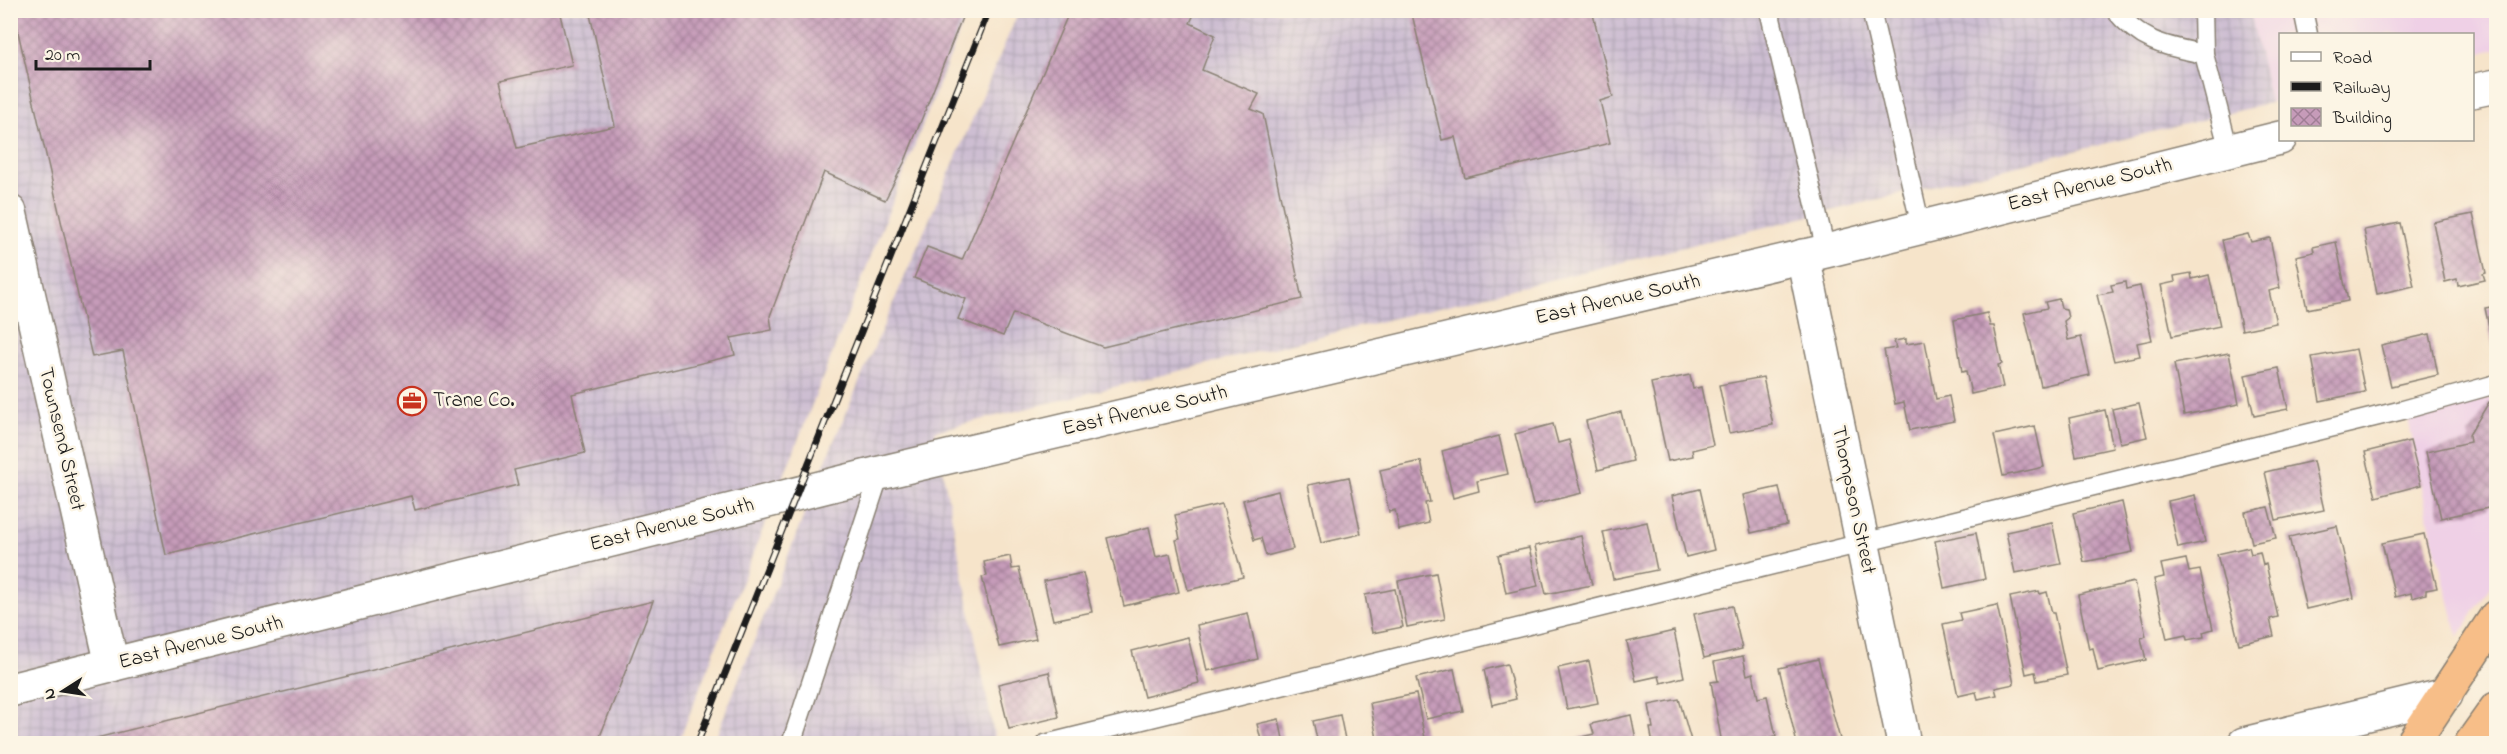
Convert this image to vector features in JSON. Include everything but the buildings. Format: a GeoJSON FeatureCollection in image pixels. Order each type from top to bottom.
{"type":"FeatureCollection","features":[{"type":"Feature","properties":{"kind":"highway"},"geometry":{"type":"LineString","coordinates":[[2412,744],[2496,617]]}},
{"type":"Feature","properties":{"kind":"highway"},"geometry":{"type":"LineString","coordinates":[[2471,744],[2496,709]]}},
{"type":"Feature","properties":{"kind":"street"},"geometry":{"type":"LineString","coordinates":[[2474,92],[2496,86]]}},
{"type":"Feature","properties":{"kind":"street","name":"East Avenue South"},"geometry":{"type":"LineString","coordinates":[[10,690],[880,473],[1815,254],[2279,138]]}},
{"type":"Feature","properties":{"kind":"street","name":"Townsend Street"},"geometry":{"type":"LineString","coordinates":[[10,212],[112,665]]}},
{"type":"Feature","properties":{"kind":"street","name":"Thompson Street"},"geometry":{"type":"LineString","coordinates":[[1815,254],[1862,543],[1904,744]]}},
{"type":"Feature","properties":{"kind":"street"},"geometry":{"type":"LineString","coordinates":[[2244,744],[2446,695]]}},
{"type":"Feature","properties":{"kind":"lane"},"geometry":{"type":"LineString","coordinates":[[1769,10],[1815,254]]}},
{"type":"Feature","properties":{"kind":"lane"},"geometry":{"type":"LineString","coordinates":[[1870,10],[1921,227]]}},
{"type":"Feature","properties":{"kind":"lane"},"geometry":{"type":"LineString","coordinates":[[2115,10],[2140,36],[2156,44],[2204,54]]}},
{"type":"Feature","properties":{"kind":"lane"},"geometry":{"type":"LineString","coordinates":[[2204,10],[2204,54],[2229,151]]}},
{"type":"Feature","properties":{"kind":"lane"},"geometry":{"type":"LineString","coordinates":[[2303,10],[2308,33]]}},
{"type":"Feature","properties":{"kind":"lane"},"geometry":{"type":"LineString","coordinates":[[1045,744],[2403,410],[2496,384]]}},
{"type":"Feature","properties":{"kind":"lane"},"geometry":{"type":"LineString","coordinates":[[790,744],[880,473]]}},
{"type":"Feature","properties":{"kind":"shaded area","name":"Trane Co."},"geometry":{"type":"Polygon","coordinates":[[[10,11],[968,11],[678,743],[11,743],[10,11]]]}},
{"type":"Feature","properties":{"kind":"shaded area"},"geometry":{"type":"Polygon","coordinates":[[[1019,11],[2250,11],[2270,103],[935,431],[995,740],[982,744],[713,744],[830,450],[1019,11]]]}},
{"type":"Feature","properties":{"kind":"shaded area"},"geometry":{"type":"Polygon","coordinates":[[[2250,11],[2496,11],[2496,49],[2474,55],[2474,33],[2279,33],[2279,101],[2270,103],[2250,11]]]}},
{"type":"Feature","properties":{"kind":"shaded area"},"geometry":{"type":"Polygon","coordinates":[[[2496,396],[2496,577],[2458,637],[2428,518],[2408,418],[2496,396]]]}},
{"type":"Feature","properties":{"kind":"railway"},"geometry":{"type":"LineString","coordinates":[[697,744],[989,10]]}},
{"type":"Feature","properties":{"kind":"place","name":"Trane Co."},"geometry":{"type":"Point","coordinates":[412,401]}}]}
